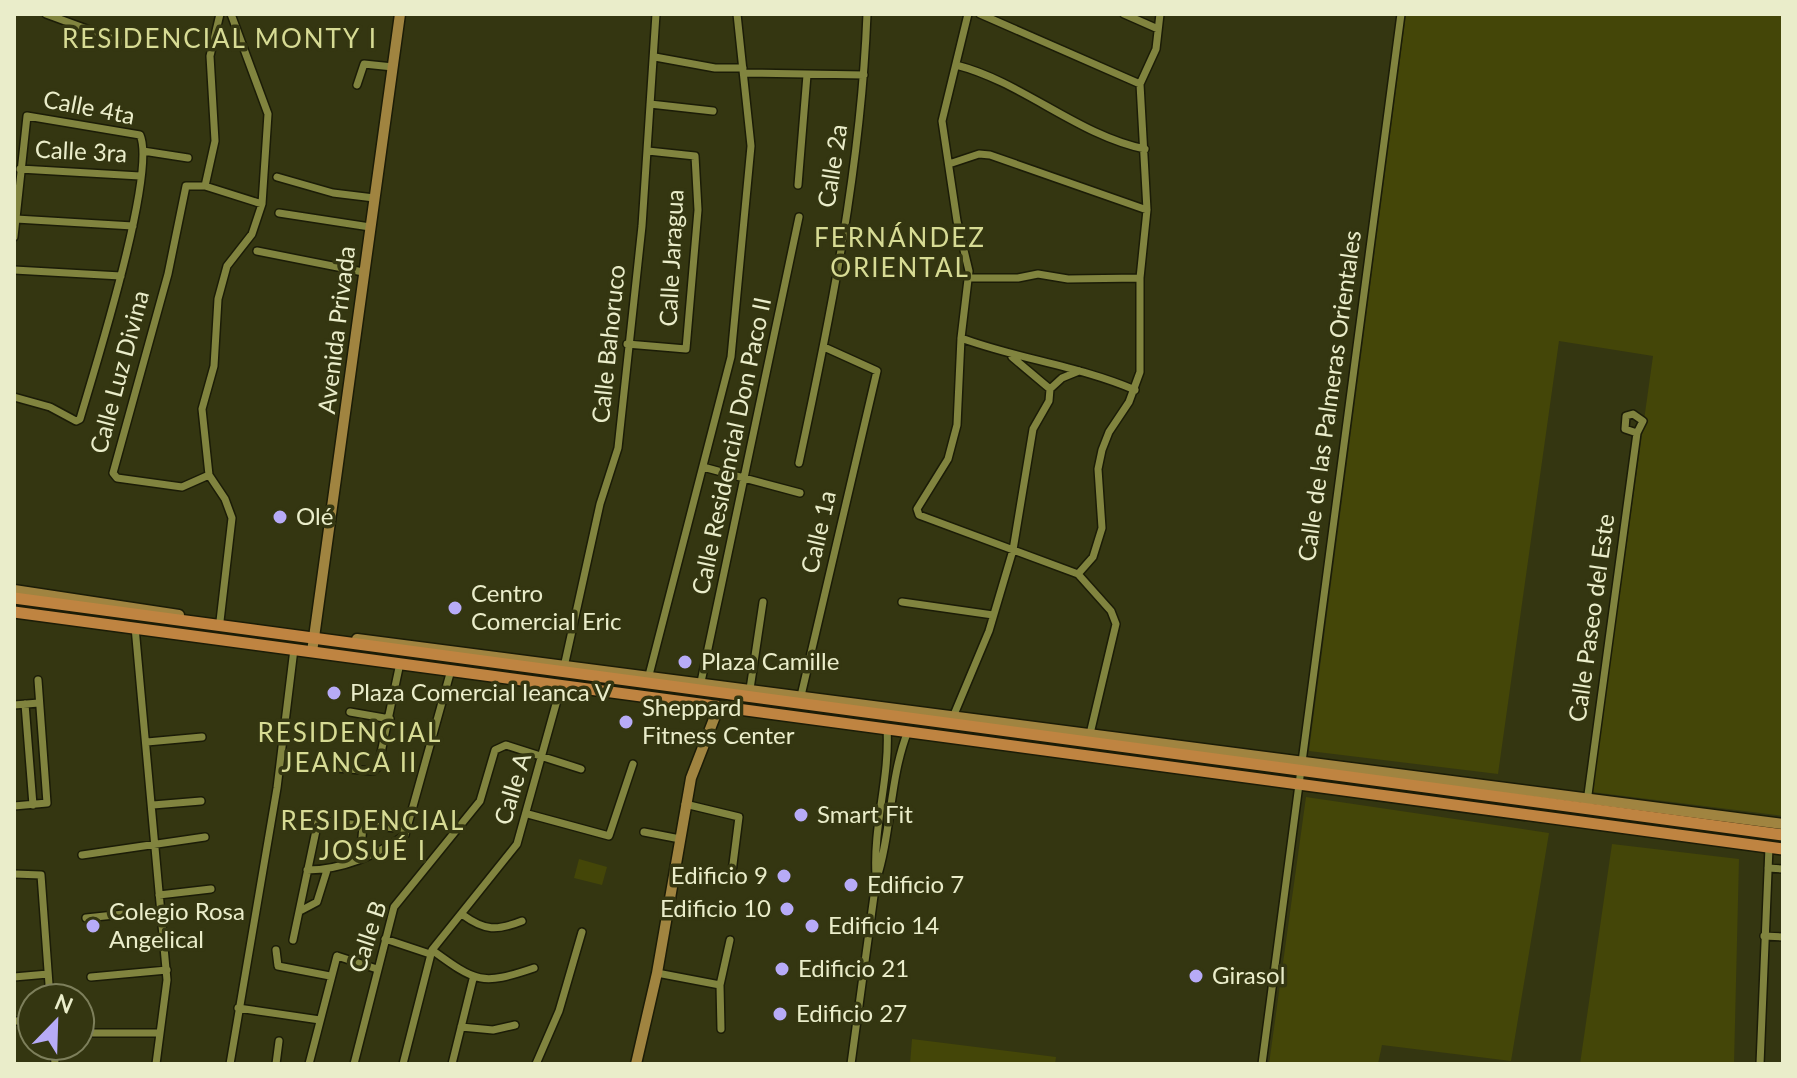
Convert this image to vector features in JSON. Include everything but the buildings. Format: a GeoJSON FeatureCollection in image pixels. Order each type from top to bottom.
{"type":"FeatureCollection","features":[{"type":"Feature","properties":{"kind":"main road"},"geometry":{"type":"LineString","coordinates":[[14,598],[648,678],[1587,803],[1783,835]]}},
{"type":"Feature","properties":{"kind":"main road"},"geometry":{"type":"LineString","coordinates":[[14,612],[1783,849]]}},
{"type":"Feature","properties":{"kind":"street"},"geometry":{"type":"LineString","coordinates":[[46,14],[122,42]]}},
{"type":"Feature","properties":{"kind":"street"},"geometry":{"type":"LineString","coordinates":[[220,14],[210,56],[215,141],[205,186],[262,204]]}},
{"type":"Feature","properties":{"kind":"street"},"geometry":{"type":"LineString","coordinates":[[220,621],[232,518],[225,499],[209,475],[202,409],[214,366],[218,299],[227,266],[252,234],[262,204],[267,106],[231,14]]}},
{"type":"Feature","properties":{"kind":"street","name":"Avenida Privada"},"geometry":{"type":"LineString","coordinates":[[312,652],[400,14]]}},
{"type":"Feature","properties":{"kind":"street","name":"Calle Bahoruco"},"geometry":{"type":"LineString","coordinates":[[563,668],[600,504],[618,448],[648,151],[656,14]]}},
{"type":"Feature","properties":{"kind":"street"},"geometry":{"type":"LineString","coordinates":[[737,14],[751,146],[731,357],[648,678],[701,682],[801,699]]}},
{"type":"Feature","properties":{"kind":"street","name":"Calle 2a"},"geometry":{"type":"LineString","coordinates":[[799,463],[824,347],[860,136],[867,14]]}},
{"type":"Feature","properties":{"kind":"street"},"geometry":{"type":"LineString","coordinates":[[968,14],[942,116],[970,278],[961,338],[957,425],[948,459],[918,503],[919,515],[1078,574],[1111,611],[1116,624],[1089,738]]}},
{"type":"Feature","properties":{"kind":"street"},"geometry":{"type":"LineString","coordinates":[[980,14],[1140,84]]}},
{"type":"Feature","properties":{"kind":"street"},"geometry":{"type":"LineString","coordinates":[[1124,14],[1158,29]]}},
{"type":"Feature","properties":{"kind":"street"},"geometry":{"type":"LineString","coordinates":[[1078,574],[1093,557],[1102,528],[1098,469],[1102,450],[1109,432],[1135,390],[1140,372],[1140,278],[1147,210],[1140,84],[1156,49],[1160,14]]}},
{"type":"Feature","properties":{"kind":"street","name":"Calle de las Palmeras Orientales"},"geometry":{"type":"LineString","coordinates":[[1262,1064],[1401,14]]}},
{"type":"Feature","properties":{"kind":"street"},"geometry":{"type":"LineString","coordinates":[[655,57],[744,71],[864,75]]}},
{"type":"Feature","properties":{"kind":"street"},"geometry":{"type":"LineString","coordinates":[[357,85],[364,64],[393,67]]}},
{"type":"Feature","properties":{"kind":"street"},"geometry":{"type":"LineString","coordinates":[[956,65],[1009,84],[1118,143],[1145,149]]}},
{"type":"Feature","properties":{"kind":"street"},"geometry":{"type":"LineString","coordinates":[[798,185],[807,75]]}},
{"type":"Feature","properties":{"kind":"street"},"geometry":{"type":"LineString","coordinates":[[650,104],[713,111]]}},
{"type":"Feature","properties":{"kind":"street","name":"Calle 4ta"},"geometry":{"type":"LineString","coordinates":[[20,169],[27,116],[134,134],[142,139],[143,151]]}},
{"type":"Feature","properties":{"kind":"street"},"geometry":{"type":"LineString","coordinates":[[14,397],[28,399],[79,421],[133,226],[143,151],[188,158]]}},
{"type":"Feature","properties":{"kind":"street","name":"Calle Jaragua"},"geometry":{"type":"LineString","coordinates":[[627,344],[686,349],[698,210],[695,156],[648,151]]}},
{"type":"Feature","properties":{"kind":"street"},"geometry":{"type":"LineString","coordinates":[[949,164],[979,154],[990,155],[1147,210]]}},
{"type":"Feature","properties":{"kind":"street"},"geometry":{"type":"LineString","coordinates":[[14,237],[20,169]]}},
{"type":"Feature","properties":{"kind":"street","name":"Calle 3ra"},"geometry":{"type":"LineString","coordinates":[[20,169],[140,176]]}},
{"type":"Feature","properties":{"kind":"street"},"geometry":{"type":"LineString","coordinates":[[277,177],[333,193],[374,198]]}},
{"type":"Feature","properties":{"kind":"street","name":"Calle Luz Divina"},"geometry":{"type":"LineString","coordinates":[[205,186],[189,184],[113,473],[117,478],[182,487],[209,475]]}},
{"type":"Feature","properties":{"kind":"street"},"geometry":{"type":"LineString","coordinates":[[279,213],[370,227]]}},
{"type":"Feature","properties":{"kind":"street","name":"Calle Residencial Don Paco II"},"geometry":{"type":"LineString","coordinates":[[701,682],[799,217]]}},
{"type":"Feature","properties":{"kind":"street"},"geometry":{"type":"LineString","coordinates":[[16,219],[133,226]]}},
{"type":"Feature","properties":{"kind":"street"},"geometry":{"type":"LineString","coordinates":[[257,251],[363,272]]}},
{"type":"Feature","properties":{"kind":"street"},"geometry":{"type":"LineString","coordinates":[[14,270],[121,276]]}},
{"type":"Feature","properties":{"kind":"street"},"geometry":{"type":"LineString","coordinates":[[970,278],[1018,278],[1038,274],[1068,279],[1140,278]]}},
{"type":"Feature","properties":{"kind":"street"},"geometry":{"type":"LineString","coordinates":[[961,338],[1011,356],[1079,371],[1135,390]]}},
{"type":"Feature","properties":{"kind":"street","name":"Calle 1a"},"geometry":{"type":"LineString","coordinates":[[801,699],[877,371],[824,347]]}},
{"type":"Feature","properties":{"kind":"street"},"geometry":{"type":"LineString","coordinates":[[1011,356],[1050,389]]}},
{"type":"Feature","properties":{"kind":"street"},"geometry":{"type":"LineString","coordinates":[[952,719],[993,615],[1013,550],[1025,459],[1050,389],[1062,378],[1079,371]]}},
{"type":"Feature","properties":{"kind":"street","name":"Calle Paseo del Este"},"geometry":{"type":"LineString","coordinates":[[1587,803],[1637,433]]}},
{"type":"Feature","properties":{"kind":"street"},"geometry":{"type":"LineString","coordinates":[[703,467],[800,493]]}},
{"type":"Feature","properties":{"kind":"street"},"geometry":{"type":"LineString","coordinates":[[14,590],[314,636]]}},
{"type":"Feature","properties":{"kind":"street"},"geometry":{"type":"LineString","coordinates":[[750,689],[763,602]]}},
{"type":"Feature","properties":{"kind":"street"},"geometry":{"type":"LineString","coordinates":[[902,602],[993,615]]}},
{"type":"Feature","properties":{"kind":"street"},"geometry":{"type":"LineString","coordinates":[[135,627],[167,970],[156,1064]]}},
{"type":"Feature","properties":{"kind":"street"},"geometry":{"type":"LineString","coordinates":[[230,1064],[277,788],[294,649]]}},
{"type":"Feature","properties":{"kind":"street"},"geometry":{"type":"LineString","coordinates":[[337,768],[376,770],[390,719],[400,663]]}},
{"type":"Feature","properties":{"kind":"street"},"geometry":{"type":"LineString","coordinates":[[307,870],[327,870],[360,859],[403,837],[408,829],[451,670]]}},
{"type":"Feature","properties":{"kind":"street"},"geometry":{"type":"LineString","coordinates":[[14,806],[47,803],[38,680]]}},
{"type":"Feature","properties":{"kind":"street","name":"Calle A"},"geometry":{"type":"LineString","coordinates":[[403,1064],[431,952],[517,844],[528,814],[561,686]]}},
{"type":"Feature","properties":{"kind":"street"},"geometry":{"type":"LineString","coordinates":[[14,705],[39,703]]}},
{"type":"Feature","properties":{"kind":"street"},"geometry":{"type":"LineString","coordinates":[[25,704],[33,805]]}},
{"type":"Feature","properties":{"kind":"street"},"geometry":{"type":"LineString","coordinates":[[636,1064],[657,973],[691,778],[719,706]]}},
{"type":"Feature","properties":{"kind":"street"},"geometry":{"type":"LineString","coordinates":[[350,712],[390,719]]}},
{"type":"Feature","properties":{"kind":"street"},"geometry":{"type":"LineString","coordinates":[[876,881],[874,853],[888,754],[887,728]]}},
{"type":"Feature","properties":{"kind":"street"},"geometry":{"type":"LineString","coordinates":[[851,1064],[876,881],[885,854],[899,755],[908,731]]}},
{"type":"Feature","properties":{"kind":"street"},"geometry":{"type":"LineString","coordinates":[[147,742],[202,737]]}},
{"type":"Feature","properties":{"kind":"street","name":"Calle B"},"geometry":{"type":"LineString","coordinates":[[354,1064],[394,907],[480,801],[495,750],[506,745],[581,769]]}},
{"type":"Feature","properties":{"kind":"street"},"geometry":{"type":"LineString","coordinates":[[528,814],[609,836],[633,764]]}},
{"type":"Feature","properties":{"kind":"street"},"geometry":{"type":"LineString","coordinates":[[153,805],[201,801]]}},
{"type":"Feature","properties":{"kind":"street"},"geometry":{"type":"LineString","coordinates":[[1587,803],[1783,824]]}},
{"type":"Feature","properties":{"kind":"street"},"geometry":{"type":"LineString","coordinates":[[685,804],[739,817],[732,872]]}},
{"type":"Feature","properties":{"kind":"street"},"geometry":{"type":"LineString","coordinates":[[293,940],[318,821],[408,829]]}},
{"type":"Feature","properties":{"kind":"street"},"geometry":{"type":"LineString","coordinates":[[360,859],[363,826]]}},
{"type":"Feature","properties":{"kind":"street"},"geometry":{"type":"LineString","coordinates":[[644,832],[680,839]]}},
{"type":"Feature","properties":{"kind":"street"},"geometry":{"type":"LineString","coordinates":[[82,855],[205,837]]}},
{"type":"Feature","properties":{"kind":"street"},"geometry":{"type":"LineString","coordinates":[[1760,1064],[1769,847]]}},
{"type":"Feature","properties":{"kind":"street"},"geometry":{"type":"LineString","coordinates":[[874,853],[885,854]]}},
{"type":"Feature","properties":{"kind":"street"},"geometry":{"type":"LineString","coordinates":[[1768,868],[1783,869]]}},
{"type":"Feature","properties":{"kind":"street"},"geometry":{"type":"LineString","coordinates":[[300,911],[320,897],[327,870]]}},
{"type":"Feature","properties":{"kind":"street"},"geometry":{"type":"LineString","coordinates":[[14,874],[41,875],[49,982]]}},
{"type":"Feature","properties":{"kind":"street"},"geometry":{"type":"LineString","coordinates":[[159,895],[211,889]]}},
{"type":"Feature","properties":{"kind":"street"},"geometry":{"type":"LineString","coordinates":[[86,918],[161,910]]}},
{"type":"Feature","properties":{"kind":"street"},"geometry":{"type":"LineString","coordinates":[[463,915],[481,928],[491,930],[522,921]]}},
{"type":"Feature","properties":{"kind":"street"},"geometry":{"type":"LineString","coordinates":[[536,1064],[559,1011],[582,932]]}},
{"type":"Feature","properties":{"kind":"street"},"geometry":{"type":"LineString","coordinates":[[1764,936],[1783,937]]}},
{"type":"Feature","properties":{"kind":"street"},"geometry":{"type":"LineString","coordinates":[[385,939],[431,952],[473,979],[497,980],[534,968]]}},
{"type":"Feature","properties":{"kind":"street"},"geometry":{"type":"LineString","coordinates":[[721,1029],[720,985],[730,940]]}},
{"type":"Feature","properties":{"kind":"street"},"geometry":{"type":"LineString","coordinates":[[276,950],[278,966],[330,976]]}},
{"type":"Feature","properties":{"kind":"street"},"geometry":{"type":"LineString","coordinates":[[309,1064],[330,976],[340,956],[377,969]]}},
{"type":"Feature","properties":{"kind":"street"},"geometry":{"type":"LineString","coordinates":[[91,977],[167,970]]}},
{"type":"Feature","properties":{"kind":"street"},"geometry":{"type":"LineString","coordinates":[[657,973],[720,985]]}},
{"type":"Feature","properties":{"kind":"street"},"geometry":{"type":"LineString","coordinates":[[14,977],[48,974]]}},
{"type":"Feature","properties":{"kind":"street"},"geometry":{"type":"LineString","coordinates":[[452,1064],[473,979]]}},
{"type":"Feature","properties":{"kind":"street"},"geometry":{"type":"LineString","coordinates":[[238,1008],[320,1020]]}},
{"type":"Feature","properties":{"kind":"street"},"geometry":{"type":"LineString","coordinates":[[461,1027],[493,1030],[515,1025]]}},
{"type":"Feature","properties":{"kind":"street"},"geometry":{"type":"LineString","coordinates":[[96,1033],[160,1033]]}},
{"type":"Feature","properties":{"kind":"street"},"geometry":{"type":"LineString","coordinates":[[276,1064],[279,1041]]}},
{"type":"Feature","properties":{"kind":"shaded area"},"geometry":{"type":"Polygon","coordinates":[[[1406,14],[1783,14],[1783,816],[1592,792],[1653,356],[1559,341],[1498,774],[1309,751],[1406,14]]]}},
{"type":"Feature","properties":{"kind":"shaded area"},"geometry":{"type":"Polygon","coordinates":[[[1306,797],[1549,833],[1511,1061],[1382,1045],[1378,1064],[1269,1064],[1306,797]]]}},
{"type":"Feature","properties":{"kind":"shaded area"},"geometry":{"type":"Polygon","coordinates":[[[1612,844],[1739,859],[1734,1064],[1580,1064],[1612,844]]]}},
{"type":"Feature","properties":{"kind":"shaded area"},"geometry":{"type":"Polygon","coordinates":[[[579,859],[607,867],[602,885],[574,878],[579,859]]]}},
{"type":"Feature","properties":{"kind":"shaded area"},"geometry":{"type":"Polygon","coordinates":[[[912,1039],[1056,1057],[1055,1064],[910,1064],[912,1039]]]}},
{"type":"Feature","properties":{"kind":"place","name":"Olé"},"geometry":{"type":"Point","coordinates":[280,517]}},
{"type":"Feature","properties":{"kind":"place","name":"Centro Comercial Eric"},"geometry":{"type":"Point","coordinates":[455,608]}},
{"type":"Feature","properties":{"kind":"place","name":"Plaza Camille"},"geometry":{"type":"Point","coordinates":[685,662]}},
{"type":"Feature","properties":{"kind":"place","name":"Plaza Comercial Ieanca V"},"geometry":{"type":"Point","coordinates":[334,693]}},
{"type":"Feature","properties":{"kind":"place","name":"Sheppard Fitness Center"},"geometry":{"type":"Point","coordinates":[626,722]}},
{"type":"Feature","properties":{"kind":"place","name":"Smart Fit"},"geometry":{"type":"Point","coordinates":[801,815]}},
{"type":"Feature","properties":{"kind":"place","name":"Edificio 9"},"geometry":{"type":"Point","coordinates":[784,876]}},
{"type":"Feature","properties":{"kind":"place","name":"Edificio 7"},"geometry":{"type":"Point","coordinates":[851,885]}},
{"type":"Feature","properties":{"kind":"place","name":"Edificio 10"},"geometry":{"type":"Point","coordinates":[787,909]}},
{"type":"Feature","properties":{"kind":"place","name":"Colegio Rosa Angelical"},"geometry":{"type":"Point","coordinates":[93,926]}},
{"type":"Feature","properties":{"kind":"place","name":"Edificio 14"},"geometry":{"type":"Point","coordinates":[812,926]}},
{"type":"Feature","properties":{"kind":"place","name":"Edificio 21"},"geometry":{"type":"Point","coordinates":[782,969]}},
{"type":"Feature","properties":{"kind":"place","name":"Girasol"},"geometry":{"type":"Point","coordinates":[1196,976]}},
{"type":"Feature","properties":{"kind":"place","name":"Edificio 27"},"geometry":{"type":"Point","coordinates":[780,1014]}},
{"type":"Feature","properties":{"kind":"district","name":"RESIDENCIAL MONTY I"},"geometry":{"type":"Point","coordinates":[220,39]}},
{"type":"Feature","properties":{"kind":"district","name":"FERNÁNDEZ ORIENTAL"},"geometry":{"type":"Point","coordinates":[900,253]}},
{"type":"Feature","properties":{"kind":"district","name":"RESIDENCIAL JEANCA II"},"geometry":{"type":"Point","coordinates":[350,748]}},
{"type":"Feature","properties":{"kind":"district","name":"RESIDENCIAL JOSUÉ I"},"geometry":{"type":"Point","coordinates":[373,836]}}]}
